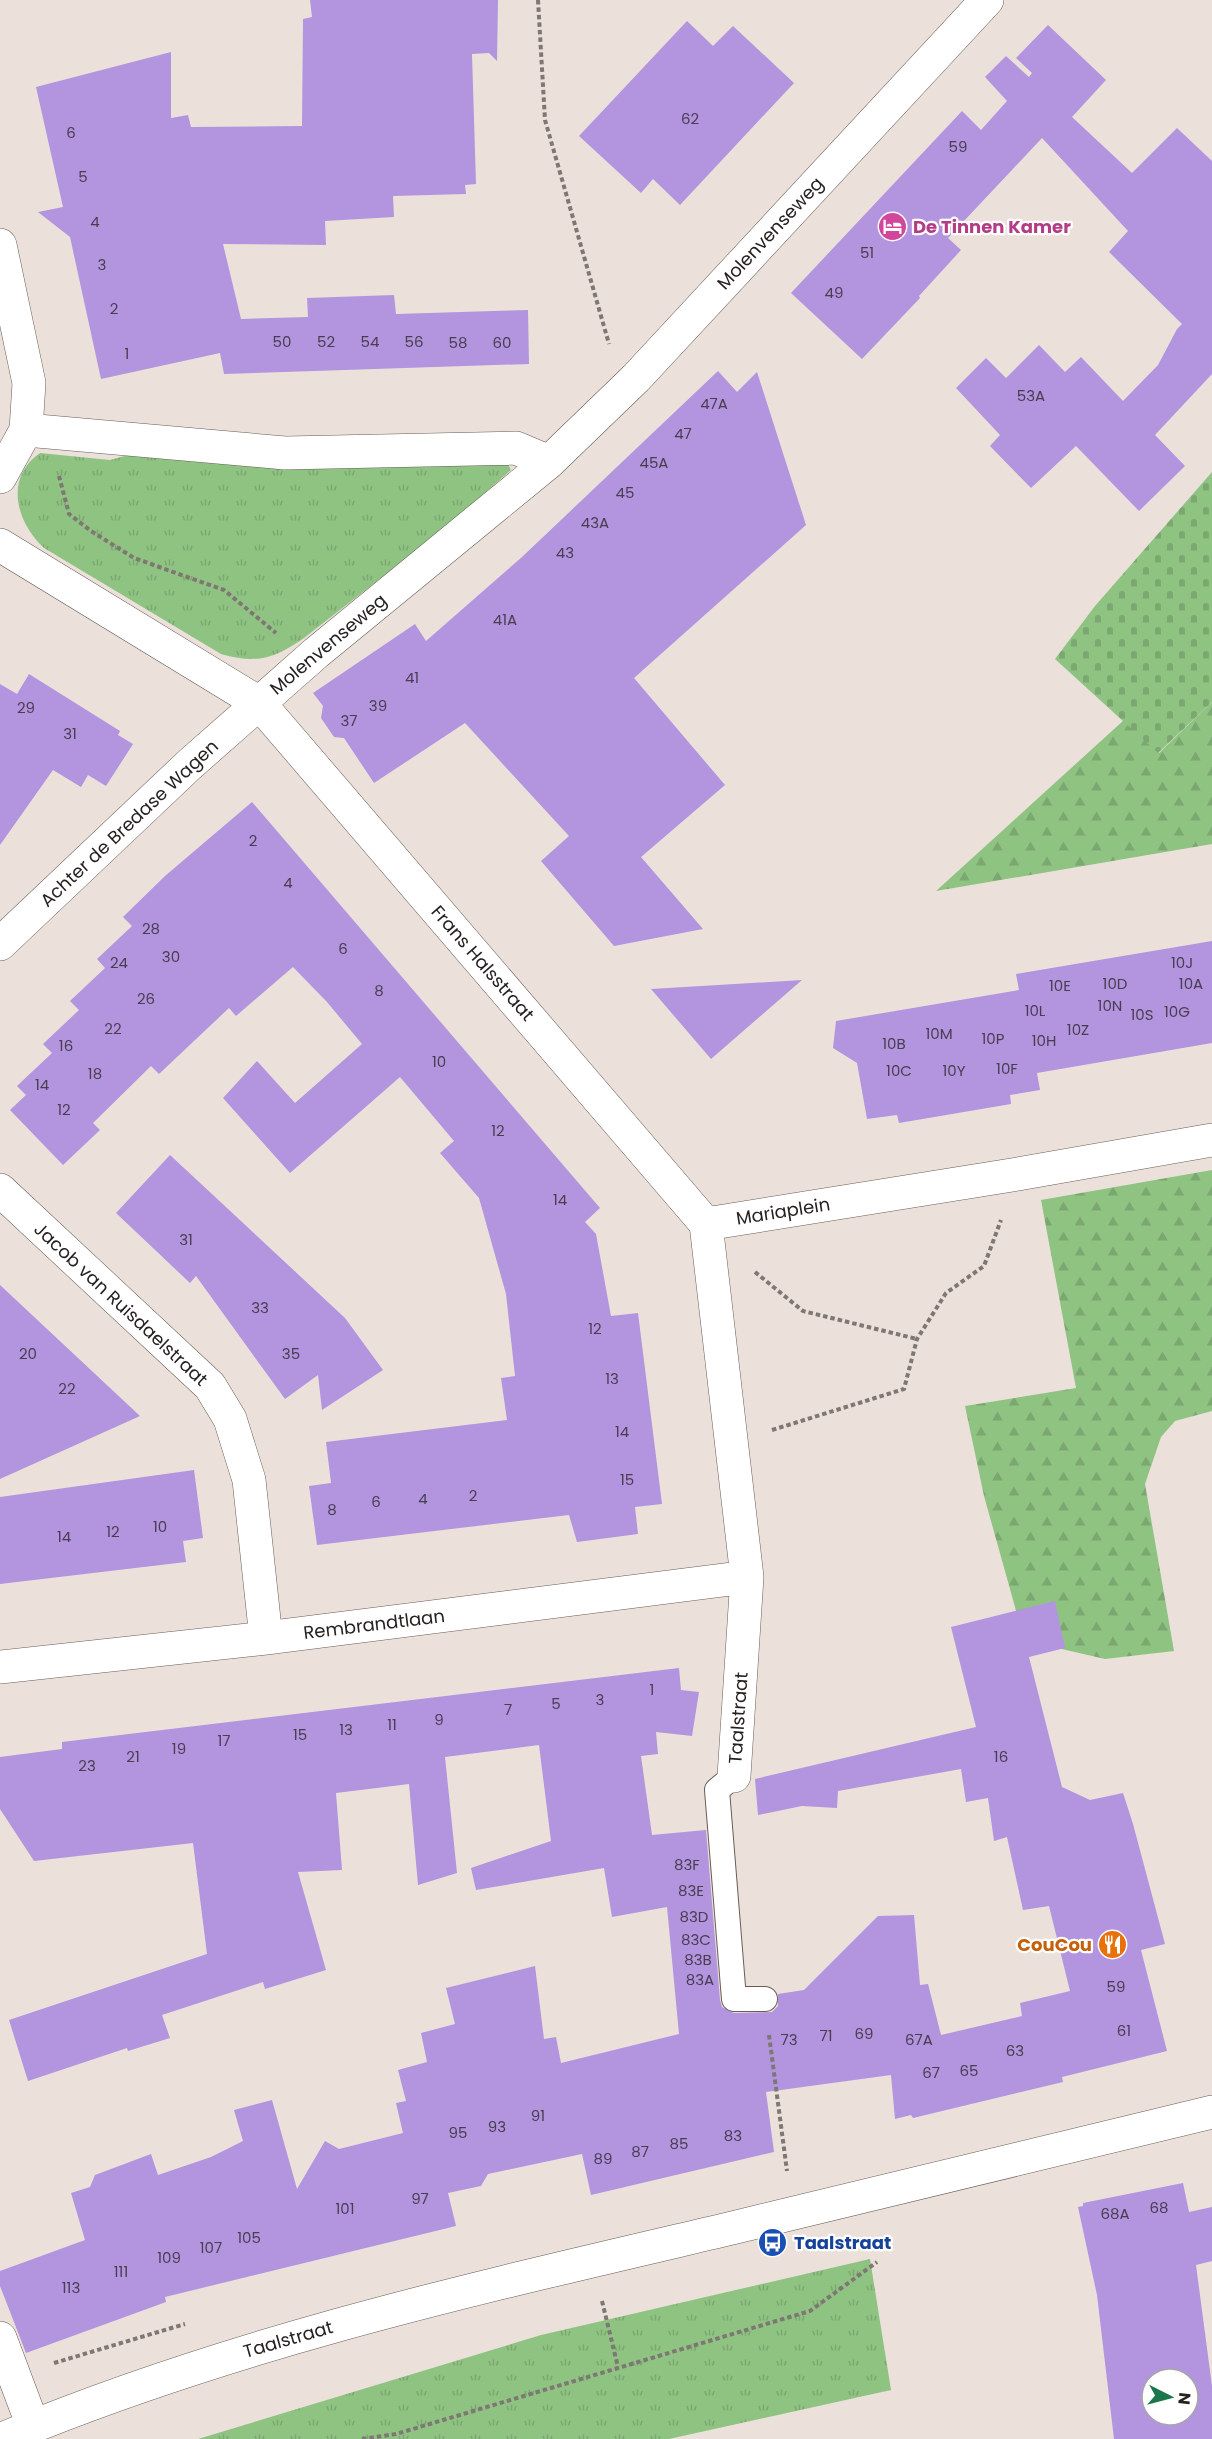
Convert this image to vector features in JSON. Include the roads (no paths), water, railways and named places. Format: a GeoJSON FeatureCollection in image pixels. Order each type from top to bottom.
{"type":"FeatureCollection","features":[{"type":"Feature","properties":{"kind":"street","name":"Molenvenseweg"},"geometry":{"type":"LineString","coordinates":[[0,545],[259,703],[549,462],[636,378],[987,0]]}},
{"type":"Feature","properties":{"kind":"street"},"geometry":{"type":"LineString","coordinates":[[0,245],[29,383],[26,430],[0,477]]}},
{"type":"Feature","properties":{"kind":"street"},"geometry":{"type":"LineString","coordinates":[[26,430],[285,453],[516,448],[549,462]]}},
{"type":"Feature","properties":{"kind":"street","name":"Achter de Bredase Wagen"},"geometry":{"type":"LineString","coordinates":[[0,944],[189,765],[259,703]]}},
{"type":"Feature","properties":{"kind":"street","name":"Frans Halsstraat"},"geometry":{"type":"LineString","coordinates":[[259,703],[706,1224]]}},
{"type":"Feature","properties":{"kind":"street","name":"Mariaplein"},"geometry":{"type":"LineString","coordinates":[[706,1224],[1212,1140]]}},
{"type":"Feature","properties":{"kind":"street","name":"Jacob van Ruisdaelstraat"},"geometry":{"type":"LineString","coordinates":[[0,1190],[210,1386],[231,1419],[249,1480],[266,1638]]}},
{"type":"Feature","properties":{"kind":"street"},"geometry":{"type":"LineString","coordinates":[[706,1224],[747,1577]]}},
{"type":"Feature","properties":{"kind":"street","name":"Rembrandtlaan"},"geometry":{"type":"LineString","coordinates":[[0,1667],[266,1638],[747,1577]]}},
{"type":"Feature","properties":{"kind":"street","name":"Taalstraat"},"geometry":{"type":"LineString","coordinates":[[734,1776],[747,1577]]}},
{"type":"Feature","properties":{"kind":"street","name":"Taalstraat"},"geometry":{"type":"LineString","coordinates":[[2,2439],[212,2361],[360,2317],[585,2261],[1212,2112]]}},
{"type":"Feature","properties":{"kind":"street"},"geometry":{"type":"LineString","coordinates":[[0,2338],[33,2426]]}},
{"type":"Feature","properties":{"kind":"lane","name":"Taalstraat"},"geometry":{"type":"LineString","coordinates":[[734,1776],[717,1790],[734,1999],[765,1999]]}},
{"type":"Feature","properties":{"kind":"place","name":"De Tinnen Kamer"},"geometry":{"type":"Point","coordinates":[892,226]}},
{"type":"Feature","properties":{"kind":"place","name":"CouCou"},"geometry":{"type":"Point","coordinates":[1113,1944]}},
{"type":"Feature","properties":{"kind":"place","name":"Taalstraat"},"geometry":{"type":"Point","coordinates":[773,2242]}}]}
